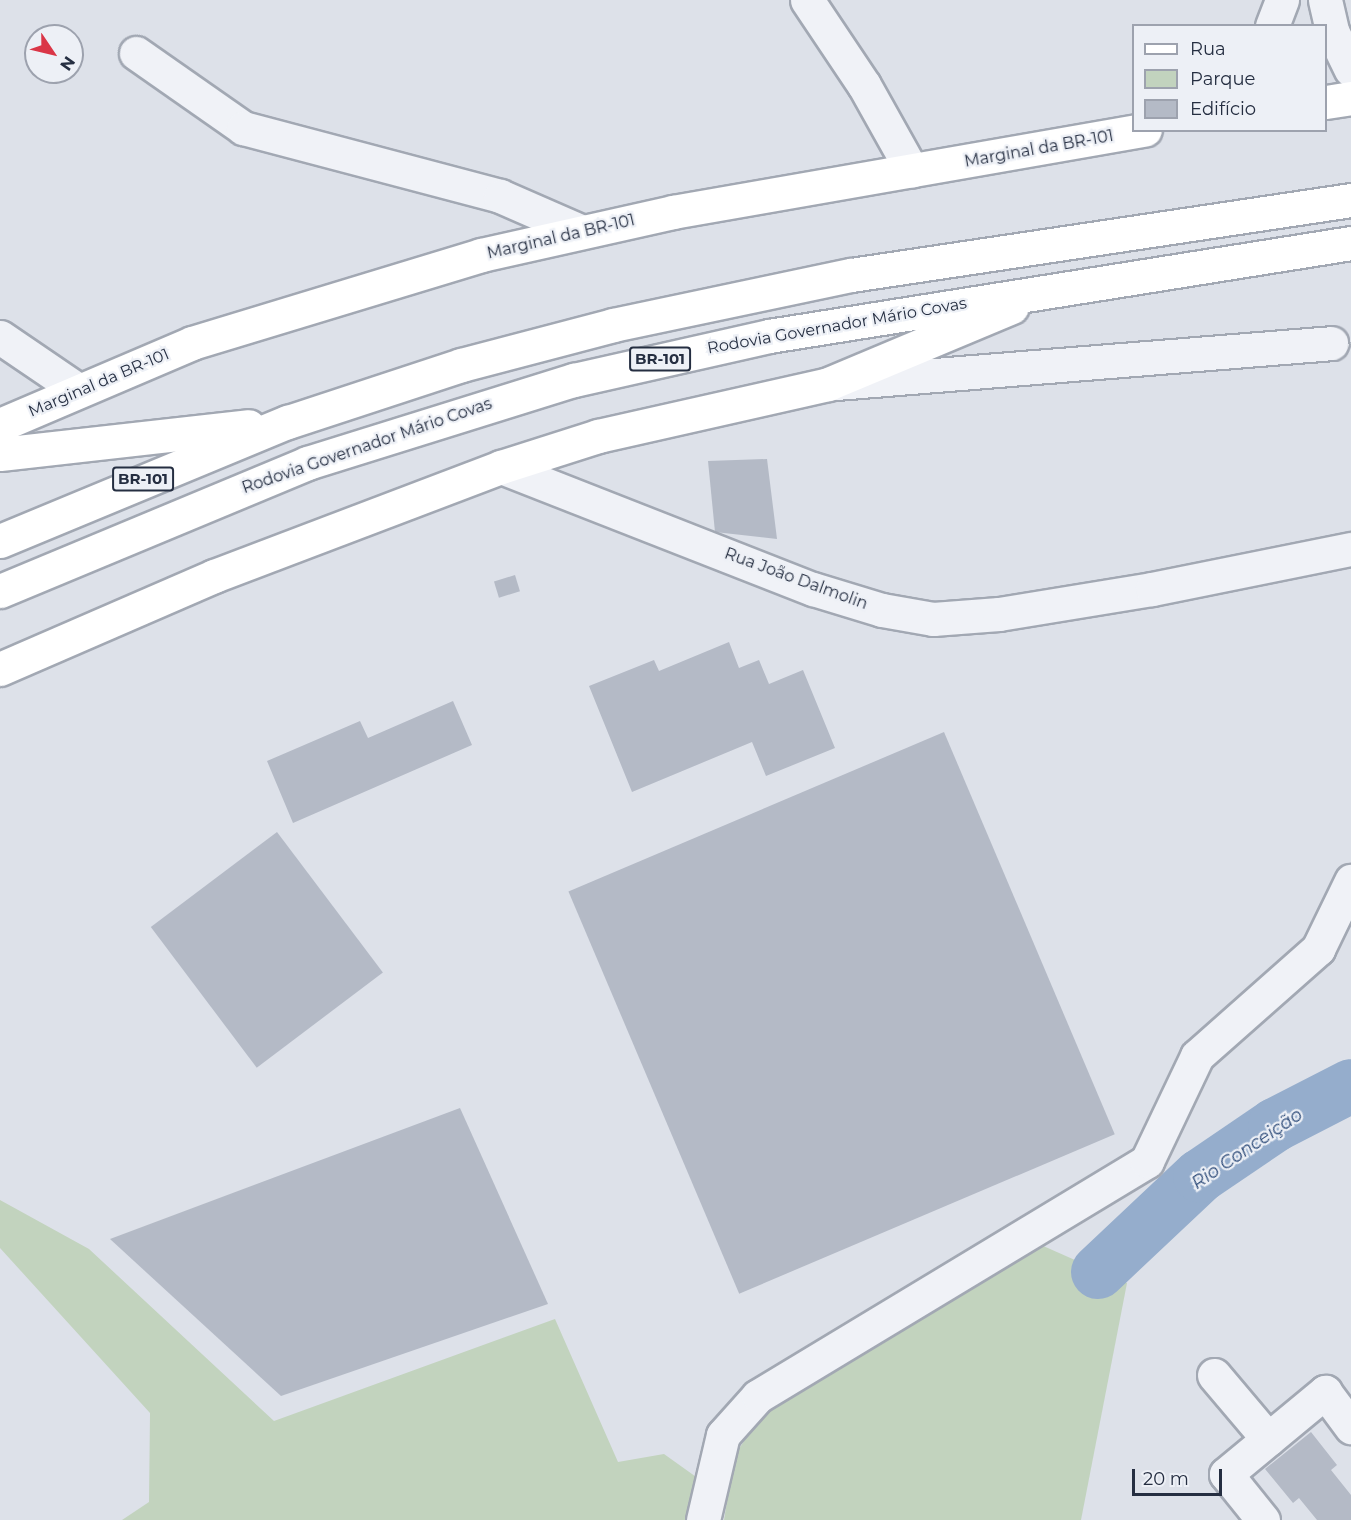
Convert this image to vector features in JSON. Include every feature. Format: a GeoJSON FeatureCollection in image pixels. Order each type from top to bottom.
{"type":"FeatureCollection","features":[{"type":"Feature","properties":{"kind":"main road"},"geometry":{"type":"LineString","coordinates":[[1327,102],[1351,98]]}},
{"type":"Feature","properties":{"kind":"main road","name":"Marginal da BR-101"},"geometry":{"type":"LineString","coordinates":[[0,425],[78,390],[275,315],[580,231],[1133,132]]}},
{"type":"Feature","properties":{"kind":"main road","name":"BR-101"},"geometry":{"type":"LineString","coordinates":[[0,541],[288,422],[461,365],[719,300],[873,272],[1351,200]]}},
{"type":"Feature","properties":{"kind":"main road","name":"Rodovia Governador Mário Covas"},"geometry":{"type":"LineString","coordinates":[[0,591],[307,463],[492,404],[768,336],[1056,287],[1351,243]]}},
{"type":"Feature","properties":{"kind":"main road"},"geometry":{"type":"LineString","coordinates":[[0,669],[213,576],[501,467],[598,436],[828,384],[1056,287]]}},
{"type":"Feature","properties":{"kind":"main road"},"geometry":{"type":"LineString","coordinates":[[0,454],[288,422]]}},
{"type":"Feature","properties":{"kind":"street"},"geometry":{"type":"LineString","coordinates":[[807,0],[864,85],[912,171]]}},
{"type":"Feature","properties":{"kind":"street"},"geometry":{"type":"LineString","coordinates":[[1273,24],[1282,0]]}},
{"type":"Feature","properties":{"kind":"street"},"geometry":{"type":"LineString","coordinates":[[1325,0],[1332,31],[1351,70]]}},
{"type":"Feature","properties":{"kind":"street"},"geometry":{"type":"LineString","coordinates":[[136,52],[243,128],[500,196],[580,231]]}},
{"type":"Feature","properties":{"kind":"street"},"geometry":{"type":"LineString","coordinates":[[0,336],[78,390]]}},
{"type":"Feature","properties":{"kind":"street"},"geometry":{"type":"LineString","coordinates":[[828,384],[1331,343]]}},
{"type":"Feature","properties":{"kind":"street","name":"Rua João Dalmolin"},"geometry":{"type":"LineString","coordinates":[[501,467],[813,589],[882,610],[933,619],[999,614],[1152,589],[1351,549]]}},
{"type":"Feature","properties":{"kind":"street"},"geometry":{"type":"LineString","coordinates":[[703,1520],[723,1435],[758,1396],[1147,1161],[1197,1056],[1318,949],[1351,881]]}},
{"type":"Feature","properties":{"kind":"street"},"geometry":{"type":"LineString","coordinates":[[1214,1375],[1268,1439]]}},
{"type":"Feature","properties":{"kind":"street"},"geometry":{"type":"LineString","coordinates":[[1263,1520],[1226,1474],[1324,1392],[1351,1427]]}},
{"type":"Feature","properties":{"kind":"green space"},"geometry":{"type":"Polygon","coordinates":[[[0,1200],[89,1249],[274,1421],[555,1319],[618,1462],[664,1454],[699,1479],[693,1520],[122,1520],[149,1502],[150,1413],[0,1248],[0,1200]]]}},
{"type":"Feature","properties":{"kind":"green space"},"geometry":{"type":"Polygon","coordinates":[[[1041,1245],[1127,1283],[1081,1520],[724,1520],[734,1456],[767,1407],[1041,1245]]]}},
{"type":"Feature","properties":{"kind":"building"},"geometry":{"type":"Polygon","coordinates":[[[767,459],[777,539],[715,532],[708,461],[767,459]]]}},
{"type":"Feature","properties":{"kind":"building"},"geometry":{"type":"Polygon","coordinates":[[[515,575],[520,591],[499,598],[494,581],[515,575]]]}},
{"type":"Feature","properties":{"kind":"building"},"geometry":{"type":"Polygon","coordinates":[[[729,642],[739,668],[759,660],[769,684],[803,670],[835,748],[766,776],[752,742],[632,792],[589,686],[654,660],[659,671],[729,642]]]}},
{"type":"Feature","properties":{"kind":"building"},"geometry":{"type":"Polygon","coordinates":[[[453,701],[472,745],[293,823],[267,761],[360,721],[368,738],[453,701]]]}},
{"type":"Feature","properties":{"kind":"building"},"geometry":{"type":"Polygon","coordinates":[[[944,732],[1115,1134],[739,1294],[568,891],[944,732]]]}},
{"type":"Feature","properties":{"kind":"building"},"geometry":{"type":"Polygon","coordinates":[[[277,832],[383,973],[257,1068],[151,927],[277,832]]]}},
{"type":"Feature","properties":{"kind":"building"},"geometry":{"type":"Polygon","coordinates":[[[460,1108],[548,1304],[281,1396],[110,1239],[460,1108]]]}},
{"type":"Feature","properties":{"kind":"building"},"geometry":{"type":"Polygon","coordinates":[[[1311,1432],[1337,1465],[1331,1470],[1351,1495],[1351,1520],[1317,1520],[1299,1498],[1293,1503],[1265,1469],[1311,1432]]]}},
{"type":"Feature","properties":{"kind":"waterway","name":"Rio Conceição"},"geometry":{"type":"LineString","coordinates":[[1098,1272],[1200,1176],[1275,1125],[1351,1086]]}}]}
